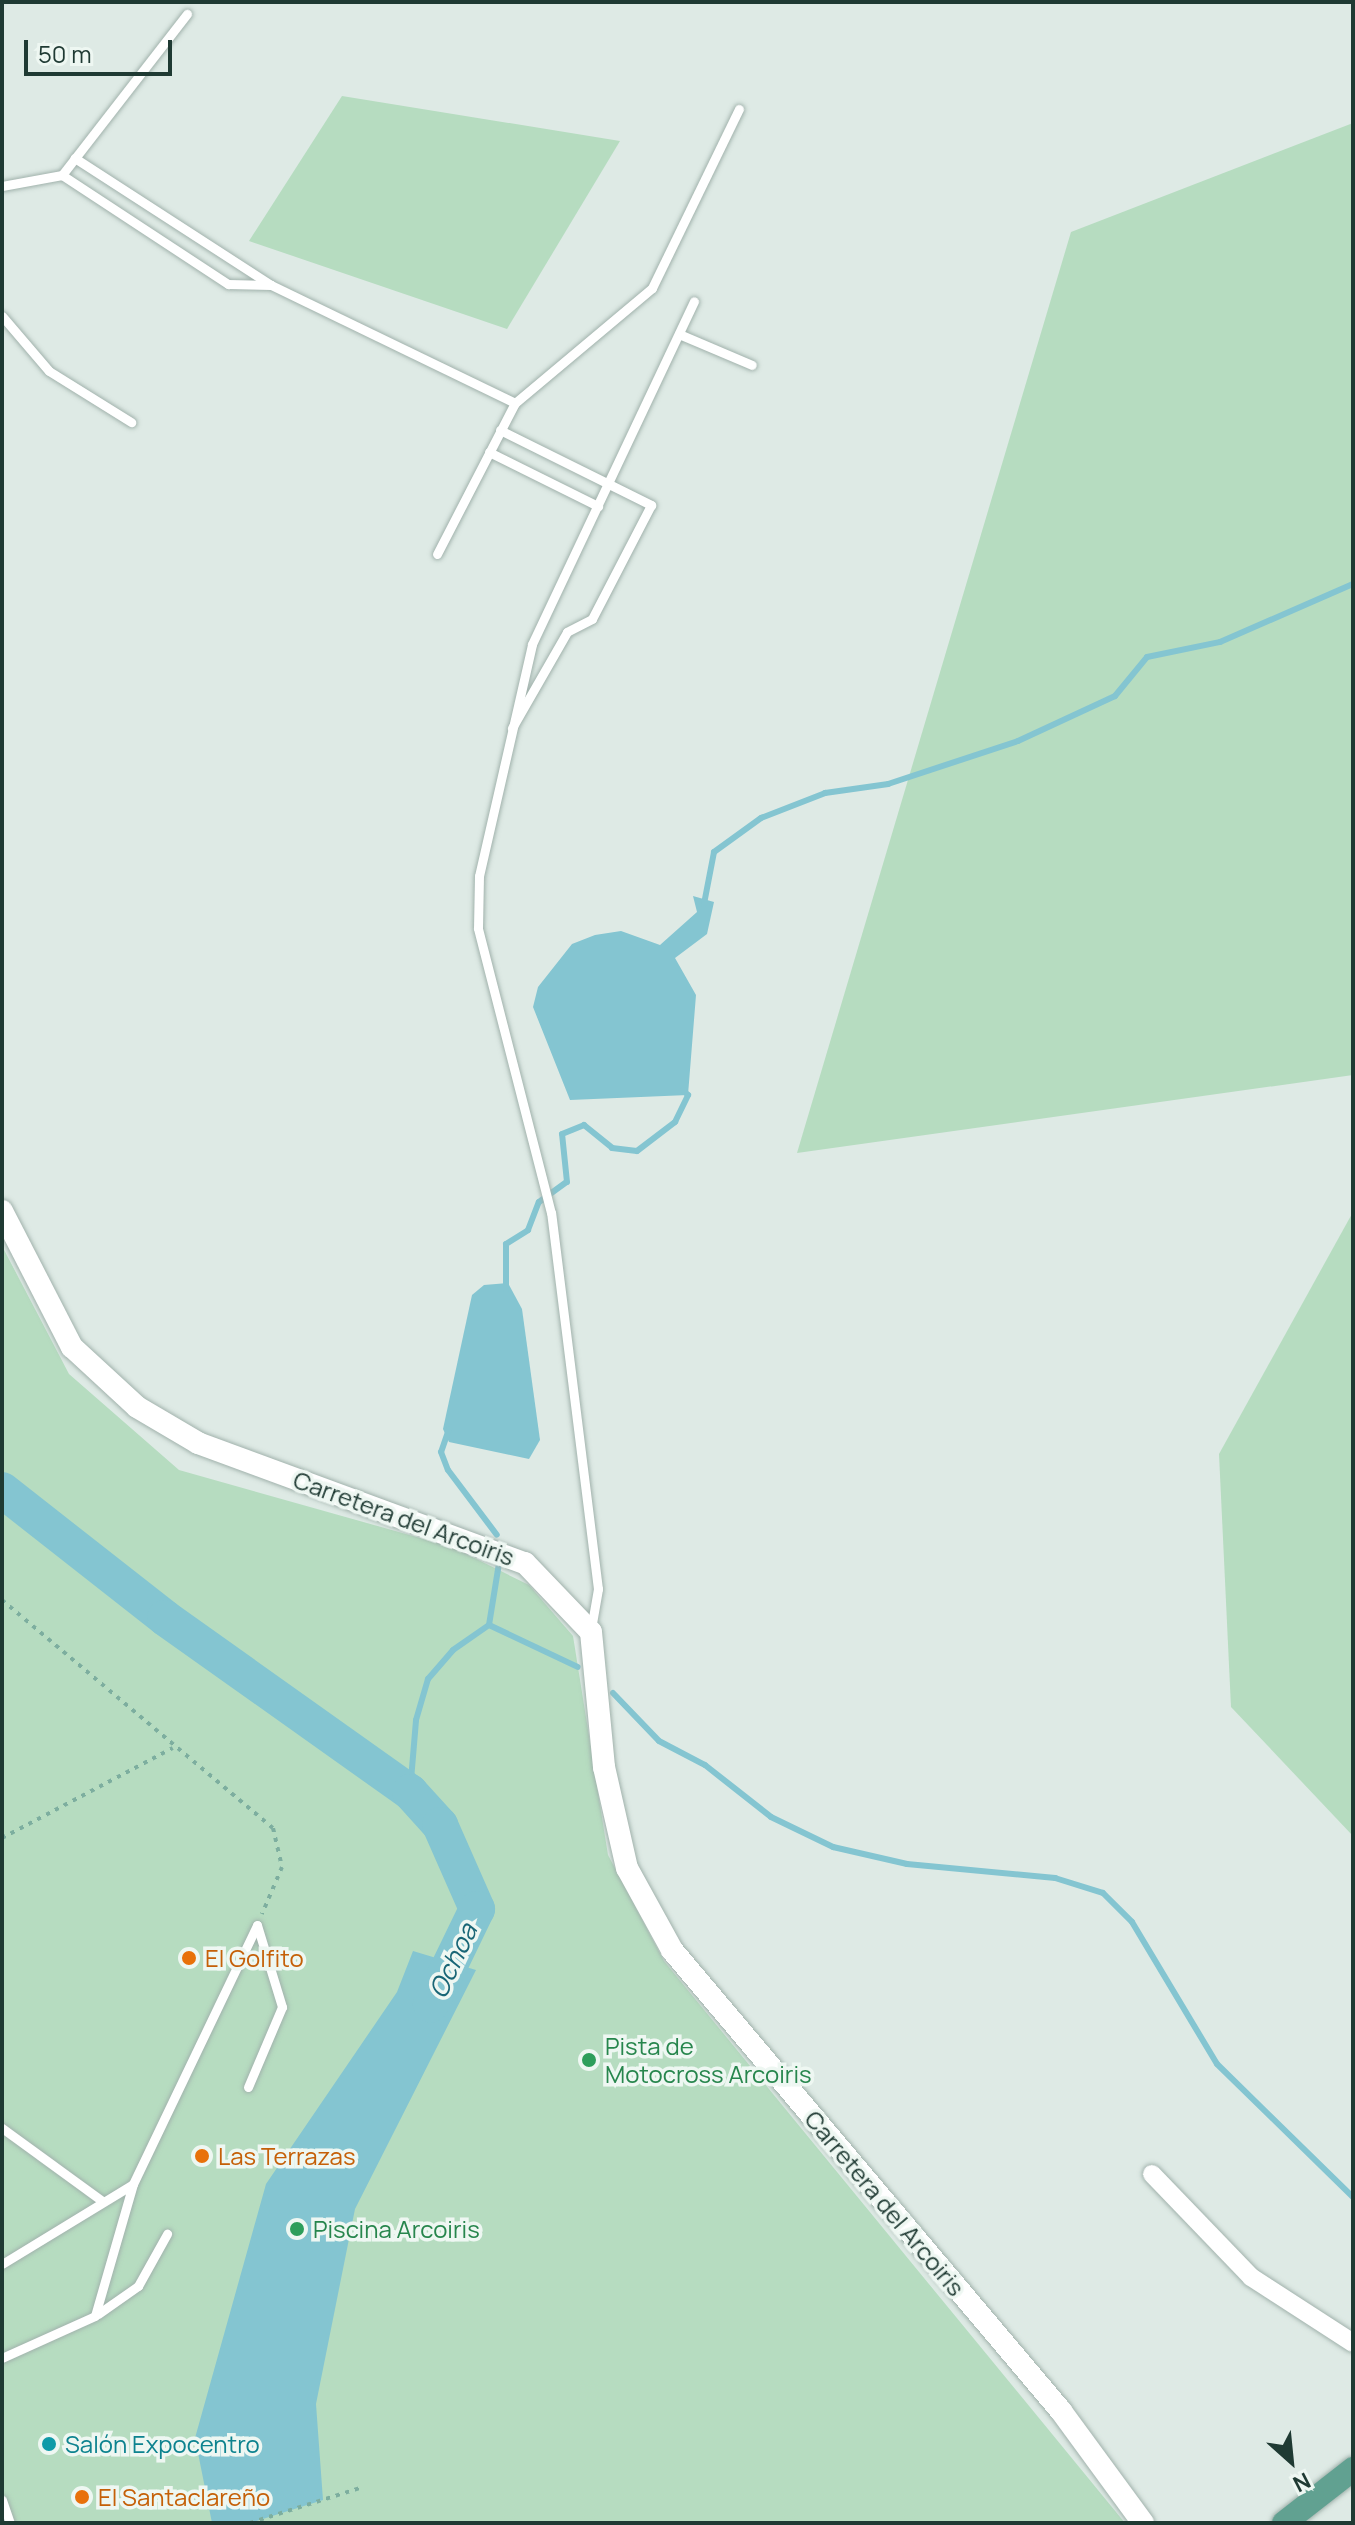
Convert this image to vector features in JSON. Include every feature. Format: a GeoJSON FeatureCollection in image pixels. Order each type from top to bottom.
{"type":"FeatureCollection","features":[{"type":"Feature","properties":{"kind":"main road"},"geometry":{"type":"LineString","coordinates":[[1284,2523],[1353,2469]]}},
{"type":"Feature","properties":{"kind":"street","name":"Carretera del Arcoiris"},"geometry":{"type":"LineString","coordinates":[[2,1211],[72,1347],[137,1407],[198,1443],[525,1563],[591,1632],[604,1767],[627,1868],[672,1950],[1061,2411],[1143,2523]]}},
{"type":"Feature","properties":{"kind":"street"},"geometry":{"type":"LineString","coordinates":[[1152,2174],[1251,2277],[1353,2343]]}},
{"type":"Feature","properties":{"kind":"lane"},"geometry":{"type":"LineString","coordinates":[[2,186],[62,175],[187,14]]}},
{"type":"Feature","properties":{"kind":"lane"},"geometry":{"type":"LineString","coordinates":[[437,554],[515,403],[652,288],[739,109]]}},
{"type":"Feature","properties":{"kind":"lane"},"geometry":{"type":"LineString","coordinates":[[75,158],[271,285],[515,403]]}},
{"type":"Feature","properties":{"kind":"lane"},"geometry":{"type":"LineString","coordinates":[[62,175],[228,284],[271,285]]}},
{"type":"Feature","properties":{"kind":"lane"},"geometry":{"type":"LineString","coordinates":[[591,1632],[598,1589],[550,1209],[478,928],[479,876],[505,741],[532,644],[694,301]]}},
{"type":"Feature","properties":{"kind":"lane"},"geometry":{"type":"LineString","coordinates":[[2,316],[49,371],[131,422]]}},
{"type":"Feature","properties":{"kind":"lane"},"geometry":{"type":"LineString","coordinates":[[679,334],[752,365]]}},
{"type":"Feature","properties":{"kind":"lane"},"geometry":{"type":"LineString","coordinates":[[500,430],[651,505],[592,619],[567,632],[505,741]]}},
{"type":"Feature","properties":{"kind":"lane"},"geometry":{"type":"LineString","coordinates":[[489,452],[598,506]]}},
{"type":"Feature","properties":{"kind":"lane"},"geometry":{"type":"LineString","coordinates":[[248,2087],[282,2007],[257,1925]]}},
{"type":"Feature","properties":{"kind":"lane"},"geometry":{"type":"LineString","coordinates":[[95,2316],[133,2184],[257,1925]]}},
{"type":"Feature","properties":{"kind":"lane"},"geometry":{"type":"LineString","coordinates":[[2,2128],[102,2201]]}},
{"type":"Feature","properties":{"kind":"lane"},"geometry":{"type":"LineString","coordinates":[[2,2264],[133,2184]]}},
{"type":"Feature","properties":{"kind":"lane"},"geometry":{"type":"LineString","coordinates":[[2,2358],[95,2316],[138,2286],[167,2234]]}},
{"type":"Feature","properties":{"kind":"lane"},"geometry":{"type":"LineString","coordinates":[[2,2500],[10,2523]]}},
{"type":"Feature","properties":{"kind":"path"},"geometry":{"type":"LineString","coordinates":[[2,1600],[173,1748],[273,1828],[282,1867],[257,1925]]}},
{"type":"Feature","properties":{"kind":"path"},"geometry":{"type":"LineString","coordinates":[[2,1838],[173,1748]]}},
{"type":"Feature","properties":{"kind":"path"},"geometry":{"type":"LineString","coordinates":[[250,2523],[360,2488]]}},
{"type":"Feature","properties":{"kind":"green space"},"geometry":{"type":"Polygon","coordinates":[[[342,96],[620,141],[507,329],[249,241],[342,96]]]}},
{"type":"Feature","properties":{"kind":"green space"},"geometry":{"type":"Polygon","coordinates":[[[1353,123],[1353,1075],[797,1153],[1071,232],[1353,123]]]}},
{"type":"Feature","properties":{"kind":"green space"},"geometry":{"type":"Polygon","coordinates":[[[1353,1212],[1353,1836],[1231,1707],[1219,1454],[1353,1212]]]}},
{"type":"Feature","properties":{"kind":"green space"},"geometry":{"type":"Polygon","coordinates":[[[2,1246],[69,1374],[179,1470],[452,1547],[529,1585],[573,1636],[608,1855],[664,1961],[1125,2523],[2,2523],[2,1246]]]}},
{"type":"Feature","properties":{"kind":"water"},"geometry":{"type":"Polygon","coordinates":[[[693,896],[714,902],[707,934],[675,958],[696,995],[688,1095],[570,1100],[533,1007],[538,987],[572,944],[595,935],[621,931],[660,945],[697,912],[693,896]]]}},
{"type":"Feature","properties":{"kind":"water"},"geometry":{"type":"Polygon","coordinates":[[[508,1283],[522,1309],[540,1440],[529,1459],[449,1442],[443,1429],[472,1295],[484,1285],[508,1283]]]}},
{"type":"Feature","properties":{"kind":"water"},"geometry":{"type":"Polygon","coordinates":[[[413,1951],[476,1970],[355,2209],[316,2404],[323,2500],[250,2523],[212,2523],[195,2438],[266,2184],[397,1992],[413,1951]]]}},
{"type":"Feature","properties":{"kind":"waterway"},"geometry":{"type":"LineString","coordinates":[[704,904],[714,852],[761,818],[825,793],[888,784],[1018,741],[1115,696],[1147,657],[1220,642],[1353,584]]}},
{"type":"Feature","properties":{"kind":"waterway"},"geometry":{"type":"LineString","coordinates":[[506,1289],[506,1244],[528,1230],[539,1202],[567,1182],[562,1134],[584,1125],[612,1148],[637,1151],[675,1122],[688,1095],[683,1090]]}},
{"type":"Feature","properties":{"kind":"waterway"},"geometry":{"type":"LineString","coordinates":[[449,1429],[441,1452],[448,1470],[497,1535]]}},
{"type":"Feature","properties":{"kind":"waterway","name":"Ochoa"},"geometry":{"type":"LineString","coordinates":[[2,1490],[165,1618],[410,1792],[440,1825],[477,1909],[431,2004]]}},
{"type":"Feature","properties":{"kind":"waterway"},"geometry":{"type":"LineString","coordinates":[[489,1625],[499,1563]]}},
{"type":"Feature","properties":{"kind":"waterway"},"geometry":{"type":"LineString","coordinates":[[410,1792],[416,1720],[428,1679],[453,1650],[489,1625],[578,1667]]}},
{"type":"Feature","properties":{"kind":"waterway"},"geometry":{"type":"LineString","coordinates":[[613,1693],[659,1741],[705,1765],[771,1817],[833,1847],[907,1864],[1055,1878],[1103,1893],[1132,1922],[1217,2064],[1353,2197]]}},
{"type":"Feature","properties":{"kind":"place","name":"El Golfito"},"geometry":{"type":"Point","coordinates":[189,1958]}},
{"type":"Feature","properties":{"kind":"place","name":"Pista de Motocross Arcoiris"},"geometry":{"type":"Point","coordinates":[589,2060]}},
{"type":"Feature","properties":{"kind":"place","name":"Las Terrazas"},"geometry":{"type":"Point","coordinates":[202,2156]}},
{"type":"Feature","properties":{"kind":"place","name":"Piscina Arcoiris"},"geometry":{"type":"Point","coordinates":[297,2229]}},
{"type":"Feature","properties":{"kind":"place","name":"Salón Expocentro"},"geometry":{"type":"Point","coordinates":[49,2444]}},
{"type":"Feature","properties":{"kind":"place","name":"El Santaclareño"},"geometry":{"type":"Point","coordinates":[82,2497]}}]}
